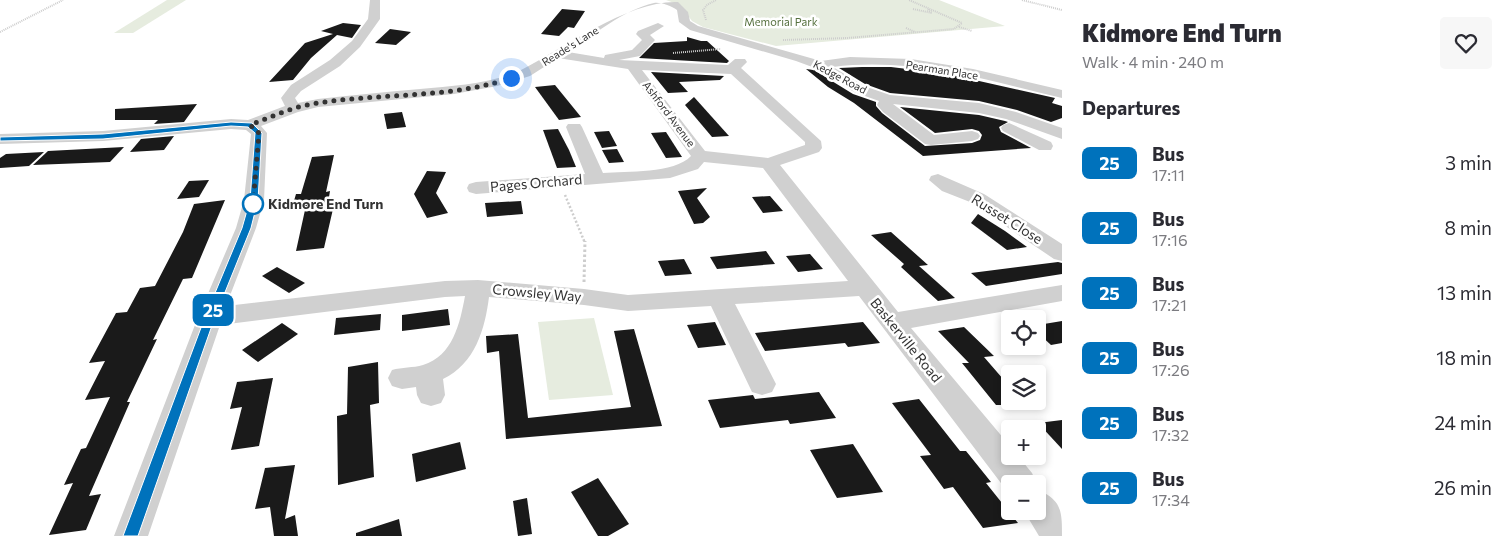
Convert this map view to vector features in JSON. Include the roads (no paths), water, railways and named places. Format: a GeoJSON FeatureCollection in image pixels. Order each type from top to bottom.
{"type":"FeatureCollection","features":[{"type":"Feature","properties":{"kind":"street"},"geometry":{"type":"LineString","coordinates":[[294,108],[288,98],[296,88],[335,63],[356,44],[374,19],[375,0]]}},
{"type":"Feature","properties":{"kind":"street","name":"Reade's Lane"},"geometry":{"type":"LineString","coordinates":[[250,125],[294,108],[318,103],[454,90],[497,82],[525,73],[623,12],[653,0]]}},
{"type":"Feature","properties":{"kind":"street","name":"Kedge Road"},"geometry":{"type":"LineString","coordinates":[[658,0],[681,8],[685,12],[685,22],[694,28],[820,65],[859,89],[887,99],[932,98],[1011,115],[1057,130]]}},
{"type":"Feature","properties":{"kind":"street"},"geometry":{"type":"LineString","coordinates":[[658,26],[641,35],[648,39],[663,42]]}},
{"type":"Feature","properties":{"kind":"street"},"geometry":{"type":"LineString","coordinates":[[599,61],[636,53],[648,39]]}},
{"type":"Feature","properties":{"kind":"street","name":"Ashford Avenue"},"geometry":{"type":"LineString","coordinates":[[558,54],[632,66],[738,63],[736,71],[813,141],[813,148],[769,164],[700,156],[632,66]]}},
{"type":"Feature","properties":{"kind":"street","name":"Pearman Place"},"geometry":{"type":"LineString","coordinates":[[820,65],[857,61],[919,65],[994,78],[1062,94]]}},
{"type":"Feature","properties":{"kind":"street"},"geometry":{"type":"LineString","coordinates":[[904,93],[932,98]]}},
{"type":"Feature","properties":{"kind":"street"},"geometry":{"type":"LineString","coordinates":[[887,99],[885,105],[888,109],[931,140]]}},
{"type":"Feature","properties":{"kind":"street"},"geometry":{"type":"LineString","coordinates":[[979,108],[1000,124],[1045,146]]}},
{"type":"Feature","properties":{"kind":"street"},"geometry":{"type":"LineString","coordinates":[[1,139],[103,136],[231,124],[250,125],[259,133],[254,200],[246,228],[210,317],[131,536]]}},
{"type":"Feature","properties":{"kind":"street","name":"Pages Orchard"},"geometry":{"type":"LineString","coordinates":[[574,127],[596,178]]}},
{"type":"Feature","properties":{"kind":"street"},"geometry":{"type":"LineString","coordinates":[[908,142],[972,136]]}},
{"type":"Feature","properties":{"kind":"street","name":"Pages Orchard"},"geometry":{"type":"LineString","coordinates":[[476,188],[558,180],[670,173],[692,165],[700,156]]}},
{"type":"Feature","properties":{"kind":"street","name":"Baskerville Road"},"geometry":{"type":"LineString","coordinates":[[769,164],[1014,475]]}},
{"type":"Feature","properties":{"kind":"street","name":"Russet Close"},"geometry":{"type":"LineString","coordinates":[[941,185],[977,198],[1062,254]]}},
{"type":"Feature","properties":{"kind":"street"},"geometry":{"type":"LineString","coordinates":[[402,378],[430,384],[451,363],[463,346],[473,323],[478,288]]}},
{"type":"Feature","properties":{"kind":"street","name":"Crowsley Way"},"geometry":{"type":"LineString","coordinates":[[210,317],[445,289],[478,288],[584,297],[628,303],[720,299],[865,288]]}},
{"type":"Feature","properties":{"kind":"street"},"geometry":{"type":"LineString","coordinates":[[892,322],[1062,293]]}},
{"type":"Feature","properties":{"kind":"street"},"geometry":{"type":"LineString","coordinates":[[720,299],[762,384]]}},
{"type":"Feature","properties":{"kind":"street"},"geometry":{"type":"LineString","coordinates":[[1046,517],[1060,536]]}},
{"type":"Feature","properties":{"kind":"place","name":"Kidmore End Turn"},"geometry":{"type":"Point","coordinates":[253,204]}},
{"type":"Feature","properties":{"kind":"park label","name":"Memorial Park"},"geometry":{"type":"Point","coordinates":[781,22]}}]}
